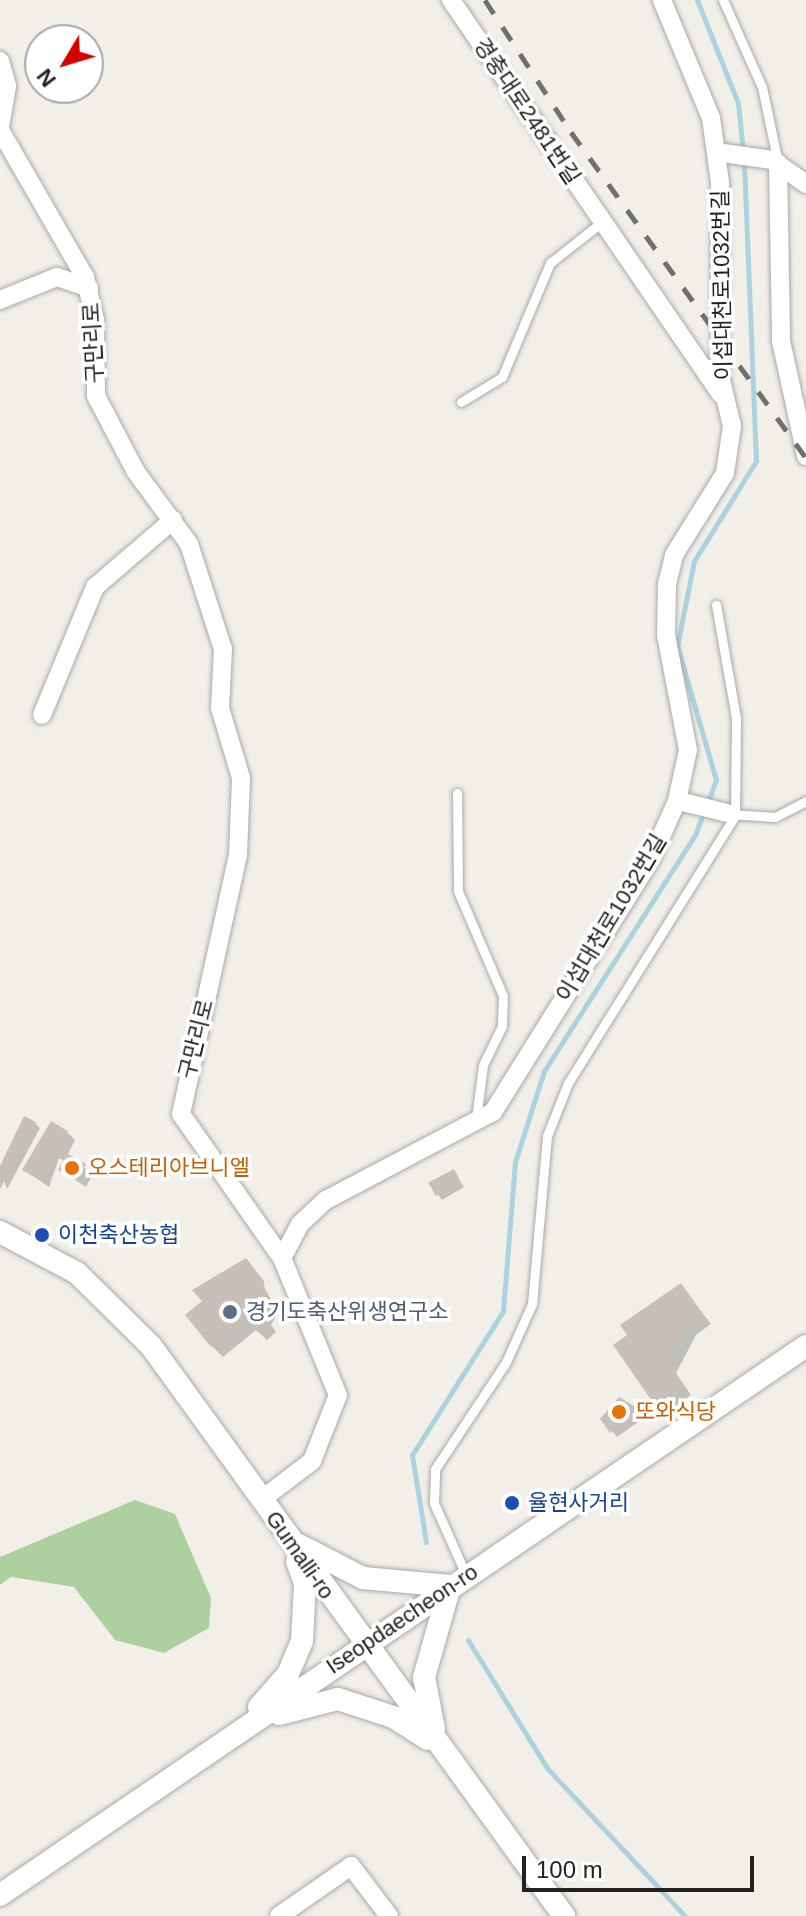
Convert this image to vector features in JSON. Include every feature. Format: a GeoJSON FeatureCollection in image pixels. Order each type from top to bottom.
{"type":"FeatureCollection","features":[{"type":"Feature","properties":{"kind":"street","name":"경충대로2481번길"},"geometry":{"type":"LineString","coordinates":[[451,0],[727,402]]}},
{"type":"Feature","properties":{"kind":"street"},"geometry":{"type":"LineString","coordinates":[[662,0],[694,63],[716,152],[774,161],[806,184]]}},
{"type":"Feature","properties":{"kind":"street"},"geometry":{"type":"LineString","coordinates":[[0,61],[7,86],[0,128],[67,246],[57,277],[0,300]]}},
{"type":"Feature","properties":{"kind":"street","name":"이섭대천로1032번길"},"geometry":{"type":"LineString","coordinates":[[282,1258],[300,1224],[326,1200],[498,1105],[651,859],[677,801],[688,750],[666,635],[667,584],[674,555],[725,473],[732,447],[727,402],[716,152]]}},
{"type":"Feature","properties":{"kind":"street"},"geometry":{"type":"LineString","coordinates":[[774,161],[781,341],[806,456]]}},
{"type":"Feature","properties":{"kind":"street","name":"구만리로"},"geometry":{"type":"LineString","coordinates":[[67,246],[89,288],[96,396],[136,472],[173,520],[194,557],[223,649],[220,708],[241,793],[232,898],[181,1114],[282,1258],[338,1395],[312,1461],[261,1500]]}},
{"type":"Feature","properties":{"kind":"street","name":"구만리로"},"geometry":{"type":"LineString","coordinates":[[57,277],[89,288]]}},
{"type":"Feature","properties":{"kind":"street"},"geometry":{"type":"LineString","coordinates":[[42,715],[95,587],[173,520]]}},
{"type":"Feature","properties":{"kind":"street"},"geometry":{"type":"LineString","coordinates":[[683,802],[731,814]]}},
{"type":"Feature","properties":{"kind":"street","name":"Gumalli-ro"},"geometry":{"type":"LineString","coordinates":[[0,1232],[77,1273],[114,1305],[261,1500],[564,1916]]}},
{"type":"Feature","properties":{"kind":"street","name":"Iseopdaecheon-ro"},"geometry":{"type":"LineString","coordinates":[[0,1895],[363,1644],[806,1346]]}},
{"type":"Feature","properties":{"kind":"street"},"geometry":{"type":"LineString","coordinates":[[289,1539],[363,1578],[458,1581],[424,1677],[439,1746]]}},
{"type":"Feature","properties":{"kind":"street"},"geometry":{"type":"LineString","coordinates":[[237,1732],[288,1674],[302,1641],[305,1583],[289,1539]]}},
{"type":"Feature","properties":{"kind":"street"},"geometry":{"type":"LineString","coordinates":[[237,1732],[310,1701],[338,1699],[393,1717],[439,1746]]}},
{"type":"Feature","properties":{"kind":"street"},"geometry":{"type":"LineString","coordinates":[[279,1916],[351,1866],[389,1916]]}},
{"type":"Feature","properties":{"kind":"lane"},"geometry":{"type":"LineString","coordinates":[[723,0],[762,87],[774,161]]}},
{"type":"Feature","properties":{"kind":"lane"},"geometry":{"type":"LineString","coordinates":[[461,402],[502,377],[550,263],[602,222]]}},
{"type":"Feature","properties":{"kind":"lane"},"geometry":{"type":"LineString","coordinates":[[458,1581],[434,1503],[435,1469],[506,1362],[532,1304],[547,1136],[568,1083],[731,814],[736,718],[716,605]]}},
{"type":"Feature","properties":{"kind":"lane"},"geometry":{"type":"LineString","coordinates":[[457,793],[458,891],[503,996],[502,1026],[483,1065],[476,1119]]}},
{"type":"Feature","properties":{"kind":"lane"},"geometry":{"type":"LineString","coordinates":[[731,814],[775,817],[806,801]]}},
{"type":"Feature","properties":{"kind":"green space"},"geometry":{"type":"Polygon","coordinates":[[[135,1500],[175,1514],[211,1598],[209,1628],[164,1653],[115,1640],[74,1587],[11,1577],[0,1585],[0,1557],[135,1500]]]}},
{"type":"Feature","properties":{"kind":"building"},"geometry":{"type":"Polygon","coordinates":[[[24,1116],[36,1122],[0,1189],[0,1166],[24,1116]]]}},
{"type":"Feature","properties":{"kind":"building"},"geometry":{"type":"Polygon","coordinates":[[[51,1121],[68,1131],[59,1149],[86,1164],[77,1180],[58,1170],[64,1159],[51,1152],[41,1181],[22,1170],[51,1121]]]}},
{"type":"Feature","properties":{"kind":"building"},"geometry":{"type":"Polygon","coordinates":[[[454,1169],[461,1182],[435,1196],[428,1183],[454,1169]]]}},
{"type":"Feature","properties":{"kind":"building"},"geometry":{"type":"Polygon","coordinates":[[[246,1258],[264,1281],[267,1321],[255,1331],[245,1319],[211,1347],[185,1315],[202,1301],[192,1290],[246,1258]]]}},
{"type":"Feature","properties":{"kind":"building"},"geometry":{"type":"Polygon","coordinates":[[[681,1283],[702,1313],[686,1324],[666,1361],[682,1384],[654,1404],[613,1345],[627,1335],[620,1325],[681,1283]]]}},
{"type":"Feature","properties":{"kind":"building"},"geometry":{"type":"Polygon","coordinates":[[[619,1397],[642,1411],[610,1433],[600,1419],[619,1397]]]}},
{"type":"Feature","properties":{"kind":"waterway"},"geometry":{"type":"LineString","coordinates":[[697,0],[738,103],[743,151]]}},
{"type":"Feature","properties":{"kind":"waterway"},"geometry":{"type":"LineString","coordinates":[[426,1542],[412,1455],[503,1311],[515,1162],[544,1071],[695,835],[716,780],[677,646],[694,561],[756,461],[744,161]]}},
{"type":"Feature","properties":{"kind":"waterway"},"geometry":{"type":"LineString","coordinates":[[468,1640],[547,1768],[685,1916]]}},
{"type":"Feature","properties":{"kind":"railway"},"geometry":{"type":"LineString","coordinates":[[485,0],[571,132],[806,458]]}},
{"type":"Feature","properties":{"kind":"place","name":"오스테리아브니엘"},"geometry":{"type":"Point","coordinates":[72,1168]}},
{"type":"Feature","properties":{"kind":"place","name":"이천축산농협"},"geometry":{"type":"Point","coordinates":[42,1235]}},
{"type":"Feature","properties":{"kind":"place","name":"경기도축산위생연구소"},"geometry":{"type":"Point","coordinates":[230,1312]}},
{"type":"Feature","properties":{"kind":"place","name":"또와식당"},"geometry":{"type":"Point","coordinates":[619,1412]}},
{"type":"Feature","properties":{"kind":"place","name":"율현사거리"},"geometry":{"type":"Point","coordinates":[512,1503]}}]}
